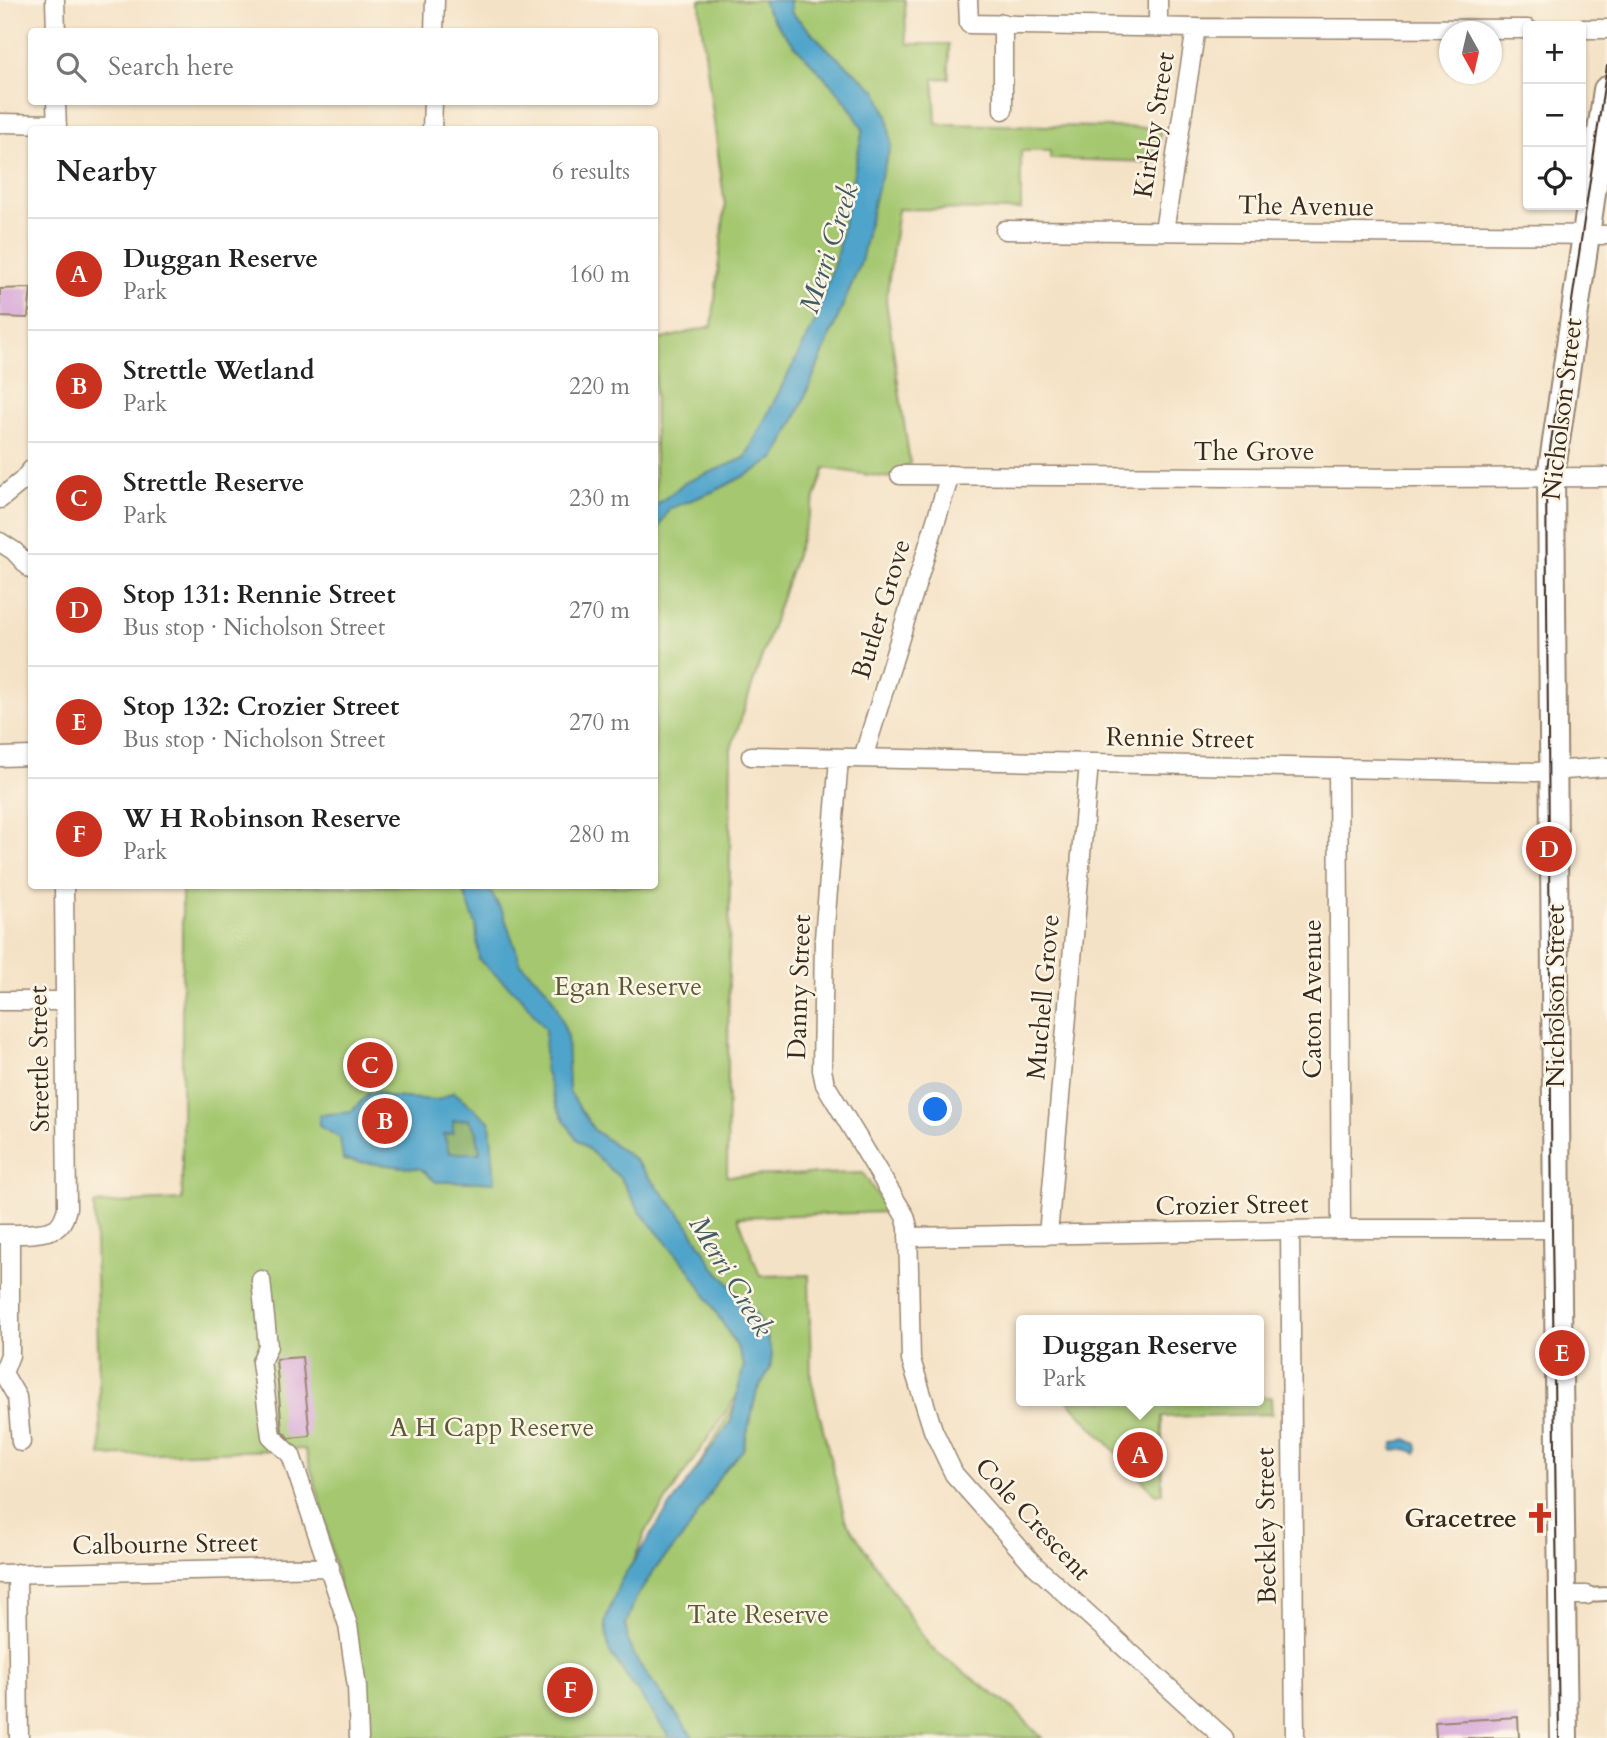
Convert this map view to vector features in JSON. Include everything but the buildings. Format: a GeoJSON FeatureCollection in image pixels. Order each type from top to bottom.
{"type":"FeatureCollection","features":[{"type":"Feature","properties":{"kind":"main road","name":"Nicholson Street"},"geometry":{"type":"LineString","coordinates":[[1564,1738],[1574,1595],[1557,1228],[1551,476],[1596,235],[1607,90]]}},
{"type":"Feature","properties":{"kind":"street"},"geometry":{"type":"LineString","coordinates":[[55,0],[56,28]]}},
{"type":"Feature","properties":{"kind":"street"},"geometry":{"type":"LineString","coordinates":[[434,28],[435,0]]}},
{"type":"Feature","properties":{"kind":"street"},"geometry":{"type":"LineString","coordinates":[[968,0],[969,23],[1196,28],[1523,29]]}},
{"type":"Feature","properties":{"kind":"street"},"geometry":{"type":"LineString","coordinates":[[1158,0],[1158,27]]}},
{"type":"Feature","properties":{"kind":"street"},"geometry":{"type":"LineString","coordinates":[[1003,23],[1003,110]]}},
{"type":"Feature","properties":{"kind":"street","name":"Kirkby Street"},"geometry":{"type":"LineString","coordinates":[[1164,231],[1196,28]]}},
{"type":"Feature","properties":{"kind":"street"},"geometry":{"type":"LineString","coordinates":[[1586,29],[1607,29]]}},
{"type":"Feature","properties":{"kind":"street"},"geometry":{"type":"LineString","coordinates":[[56,105],[57,126]]}},
{"type":"Feature","properties":{"kind":"street"},"geometry":{"type":"LineString","coordinates":[[432,126],[433,105]]}},
{"type":"Feature","properties":{"kind":"street"},"geometry":{"type":"LineString","coordinates":[[0,123],[43,126]]}},
{"type":"Feature","properties":{"kind":"street","name":"The Avenue"},"geometry":{"type":"LineString","coordinates":[[1005,230],[1596,235]]}},
{"type":"Feature","properties":{"kind":"street"},"geometry":{"type":"LineString","coordinates":[[0,499],[28,474]]}},
{"type":"Feature","properties":{"kind":"street","name":"The Grove"},"geometry":{"type":"LineString","coordinates":[[900,475],[1607,477]]}},
{"type":"Feature","properties":{"kind":"street","name":"Butler Grove"},"geometry":{"type":"LineString","coordinates":[[863,758],[950,475]]}},
{"type":"Feature","properties":{"kind":"street"},"geometry":{"type":"LineString","coordinates":[[0,542],[14,551],[28,566]]}},
{"type":"Feature","properties":{"kind":"street"},"geometry":{"type":"LineString","coordinates":[[0,757],[28,756]]}},
{"type":"Feature","properties":{"kind":"street","name":"Rennie Street"},"geometry":{"type":"LineString","coordinates":[[751,756],[1536,772],[1607,767]]}},
{"type":"Feature","properties":{"kind":"street","name":"Danny Street"},"geometry":{"type":"LineString","coordinates":[[839,759],[824,938],[822,1070],[828,1091],[905,1216],[908,1237]]}},
{"type":"Feature","properties":{"kind":"street","name":"Muchell Grove"},"geometry":{"type":"LineString","coordinates":[[1048,1235],[1089,763]]}},
{"type":"Feature","properties":{"kind":"street","name":"Caton Avenue"},"geometry":{"type":"LineString","coordinates":[[1338,768],[1341,1229]]}},
{"type":"Feature","properties":{"kind":"street","name":"Strettle Street"},"geometry":{"type":"LineString","coordinates":[[5,1234],[56,1228],[63,1220],[67,1208],[64,889]]}},
{"type":"Feature","properties":{"kind":"street"},"geometry":{"type":"LineString","coordinates":[[0,1001],[64,1001]]}},
{"type":"Feature","properties":{"kind":"street","name":"Crozier Street"},"geometry":{"type":"LineString","coordinates":[[908,1237],[1557,1228]]}},
{"type":"Feature","properties":{"kind":"street","name":"Beckley Street"},"geometry":{"type":"LineString","coordinates":[[1290,1230],[1295,1738]]}},
{"type":"Feature","properties":{"kind":"street"},"geometry":{"type":"LineString","coordinates":[[5,1234],[10,1355],[2,1373],[17,1397],[21,1442]]}},
{"type":"Feature","properties":{"kind":"street","name":"Cole Crescent"},"geometry":{"type":"LineString","coordinates":[[908,1237],[911,1360],[933,1430],[954,1474],[1034,1565],[1224,1738]]}},
{"type":"Feature","properties":{"kind":"street"},"geometry":{"type":"LineString","coordinates":[[261,1280],[268,1346],[261,1362],[271,1436],[291,1455],[348,1625],[357,1687],[359,1738]]}},
{"type":"Feature","properties":{"kind":"street","name":"Calbourne Street"},"geometry":{"type":"LineString","coordinates":[[8,1573],[330,1567]]}},
{"type":"Feature","properties":{"kind":"street"},"geometry":{"type":"LineString","coordinates":[[8,1573],[19,1738]]}},
{"type":"Feature","properties":{"kind":"street"},"geometry":{"type":"LineString","coordinates":[[1574,1595],[1607,1594]]}},
{"type":"Feature","properties":{"kind":"green space"},"geometry":{"type":"Polygon","coordinates":[[[700,0],[905,0],[908,44],[949,44],[949,78],[934,79],[936,124],[1161,128],[1158,162],[1050,159],[1050,151],[1021,151],[1021,210],[898,209],[886,301],[910,463],[889,478],[825,468],[731,749],[727,1176],[863,1173],[888,1212],[738,1217],[760,1276],[809,1275],[811,1379],[845,1519],[930,1647],[1014,1709],[1042,1738],[371,1738],[323,1511],[305,1449],[101,1456],[94,1204],[182,1200],[182,889],[658,889],[658,340],[712,326],[725,206],[700,0]],[[746,1382],[645,1532],[618,1603],[747,1383],[746,1382]]]}},
{"type":"Feature","properties":{"kind":"green space"},"geometry":{"type":"Polygon","coordinates":[[[469,1119],[477,1132],[480,1153],[449,1153],[444,1135],[452,1121],[469,1119]]]}},
{"type":"Feature","properties":{"kind":"green space"},"geometry":{"type":"Polygon","coordinates":[[[1264,1397],[1271,1397],[1272,1414],[1162,1417],[1162,1493],[1155,1494],[1073,1406],[1264,1406],[1264,1397]]]}},
{"type":"Feature","properties":{"kind":"water"},"geometry":{"type":"Polygon","coordinates":[[[763,0],[790,0],[791,12],[832,53],[877,91],[888,118],[891,145],[875,196],[861,262],[799,411],[776,457],[717,490],[669,509],[658,529],[658,504],[686,482],[745,458],[814,324],[836,258],[863,129],[845,101],[774,21],[763,0]]]}},
{"type":"Feature","properties":{"kind":"water"},"geometry":{"type":"Polygon","coordinates":[[[463,889],[489,889],[503,913],[521,964],[546,988],[556,1005],[567,1035],[569,1091],[594,1130],[634,1159],[686,1221],[714,1267],[752,1309],[765,1330],[772,1354],[770,1369],[757,1391],[743,1450],[721,1474],[688,1531],[655,1569],[635,1600],[626,1625],[628,1643],[638,1662],[694,1738],[670,1738],[609,1651],[605,1622],[620,1582],[731,1421],[744,1364],[736,1345],[690,1270],[640,1212],[621,1179],[575,1137],[557,1108],[545,1069],[545,1029],[522,998],[479,960],[476,925],[463,889]]]}},
{"type":"Feature","properties":{"kind":"water"},"geometry":{"type":"Polygon","coordinates":[[[454,1092],[490,1122],[495,1182],[436,1182],[421,1169],[343,1160],[340,1138],[319,1126],[319,1115],[351,1112],[369,1093],[438,1100],[454,1092]],[[469,1119],[453,1121],[453,1133],[444,1135],[449,1153],[480,1153],[477,1132],[469,1119]]]}},
{"type":"Feature","properties":{"kind":"water"},"geometry":{"type":"Polygon","coordinates":[[[1406,1439],[1417,1444],[1416,1453],[1407,1449],[1392,1449],[1394,1443],[1406,1439]]]}},
{"type":"Feature","properties":{"kind":"tram line"},"geometry":{"type":"LineString","coordinates":[[1559,1738],[1546,476],[1607,66]]}},
{"type":"Feature","properties":{"kind":"place","name":"Stop 131: Rennie Street"},"geometry":{"type":"Point","coordinates":[1549,849]}},
{"type":"Feature","properties":{"kind":"place","name":"Strettle Reserve"},"geometry":{"type":"Point","coordinates":[370,1065]}},
{"type":"Feature","properties":{"kind":"place","name":"Strettle Wetland"},"geometry":{"type":"Point","coordinates":[385,1121]}},
{"type":"Feature","properties":{"kind":"place","name":"Stop 132: Crozier Street"},"geometry":{"type":"Point","coordinates":[1562,1353]}},
{"type":"Feature","properties":{"kind":"place","name":"Duggan Reserve"},"geometry":{"type":"Point","coordinates":[1140,1455]}},
{"type":"Feature","properties":{"kind":"place","name":"Gracetree"},"geometry":{"type":"Point","coordinates":[1540,1518]}},
{"type":"Feature","properties":{"kind":"place","name":"W H Robinson Reserve"},"geometry":{"type":"Point","coordinates":[570,1690]}},
{"type":"Feature","properties":{"kind":"water label","name":"Merri Creek"},"geometry":{"type":"Point","coordinates":[829,248]}},
{"type":"Feature","properties":{"kind":"water label","name":"Merri Creek"},"geometry":{"type":"Point","coordinates":[731,1276]}},
{"type":"Feature","properties":{"kind":"park label","name":"Egan Reserve"},"geometry":{"type":"Point","coordinates":[628,986]}},
{"type":"Feature","properties":{"kind":"park label","name":"A H Capp Reserve"},"geometry":{"type":"Point","coordinates":[492,1427]}},
{"type":"Feature","properties":{"kind":"park label","name":"Tate Reserve"},"geometry":{"type":"Point","coordinates":[758,1614]}}]}
